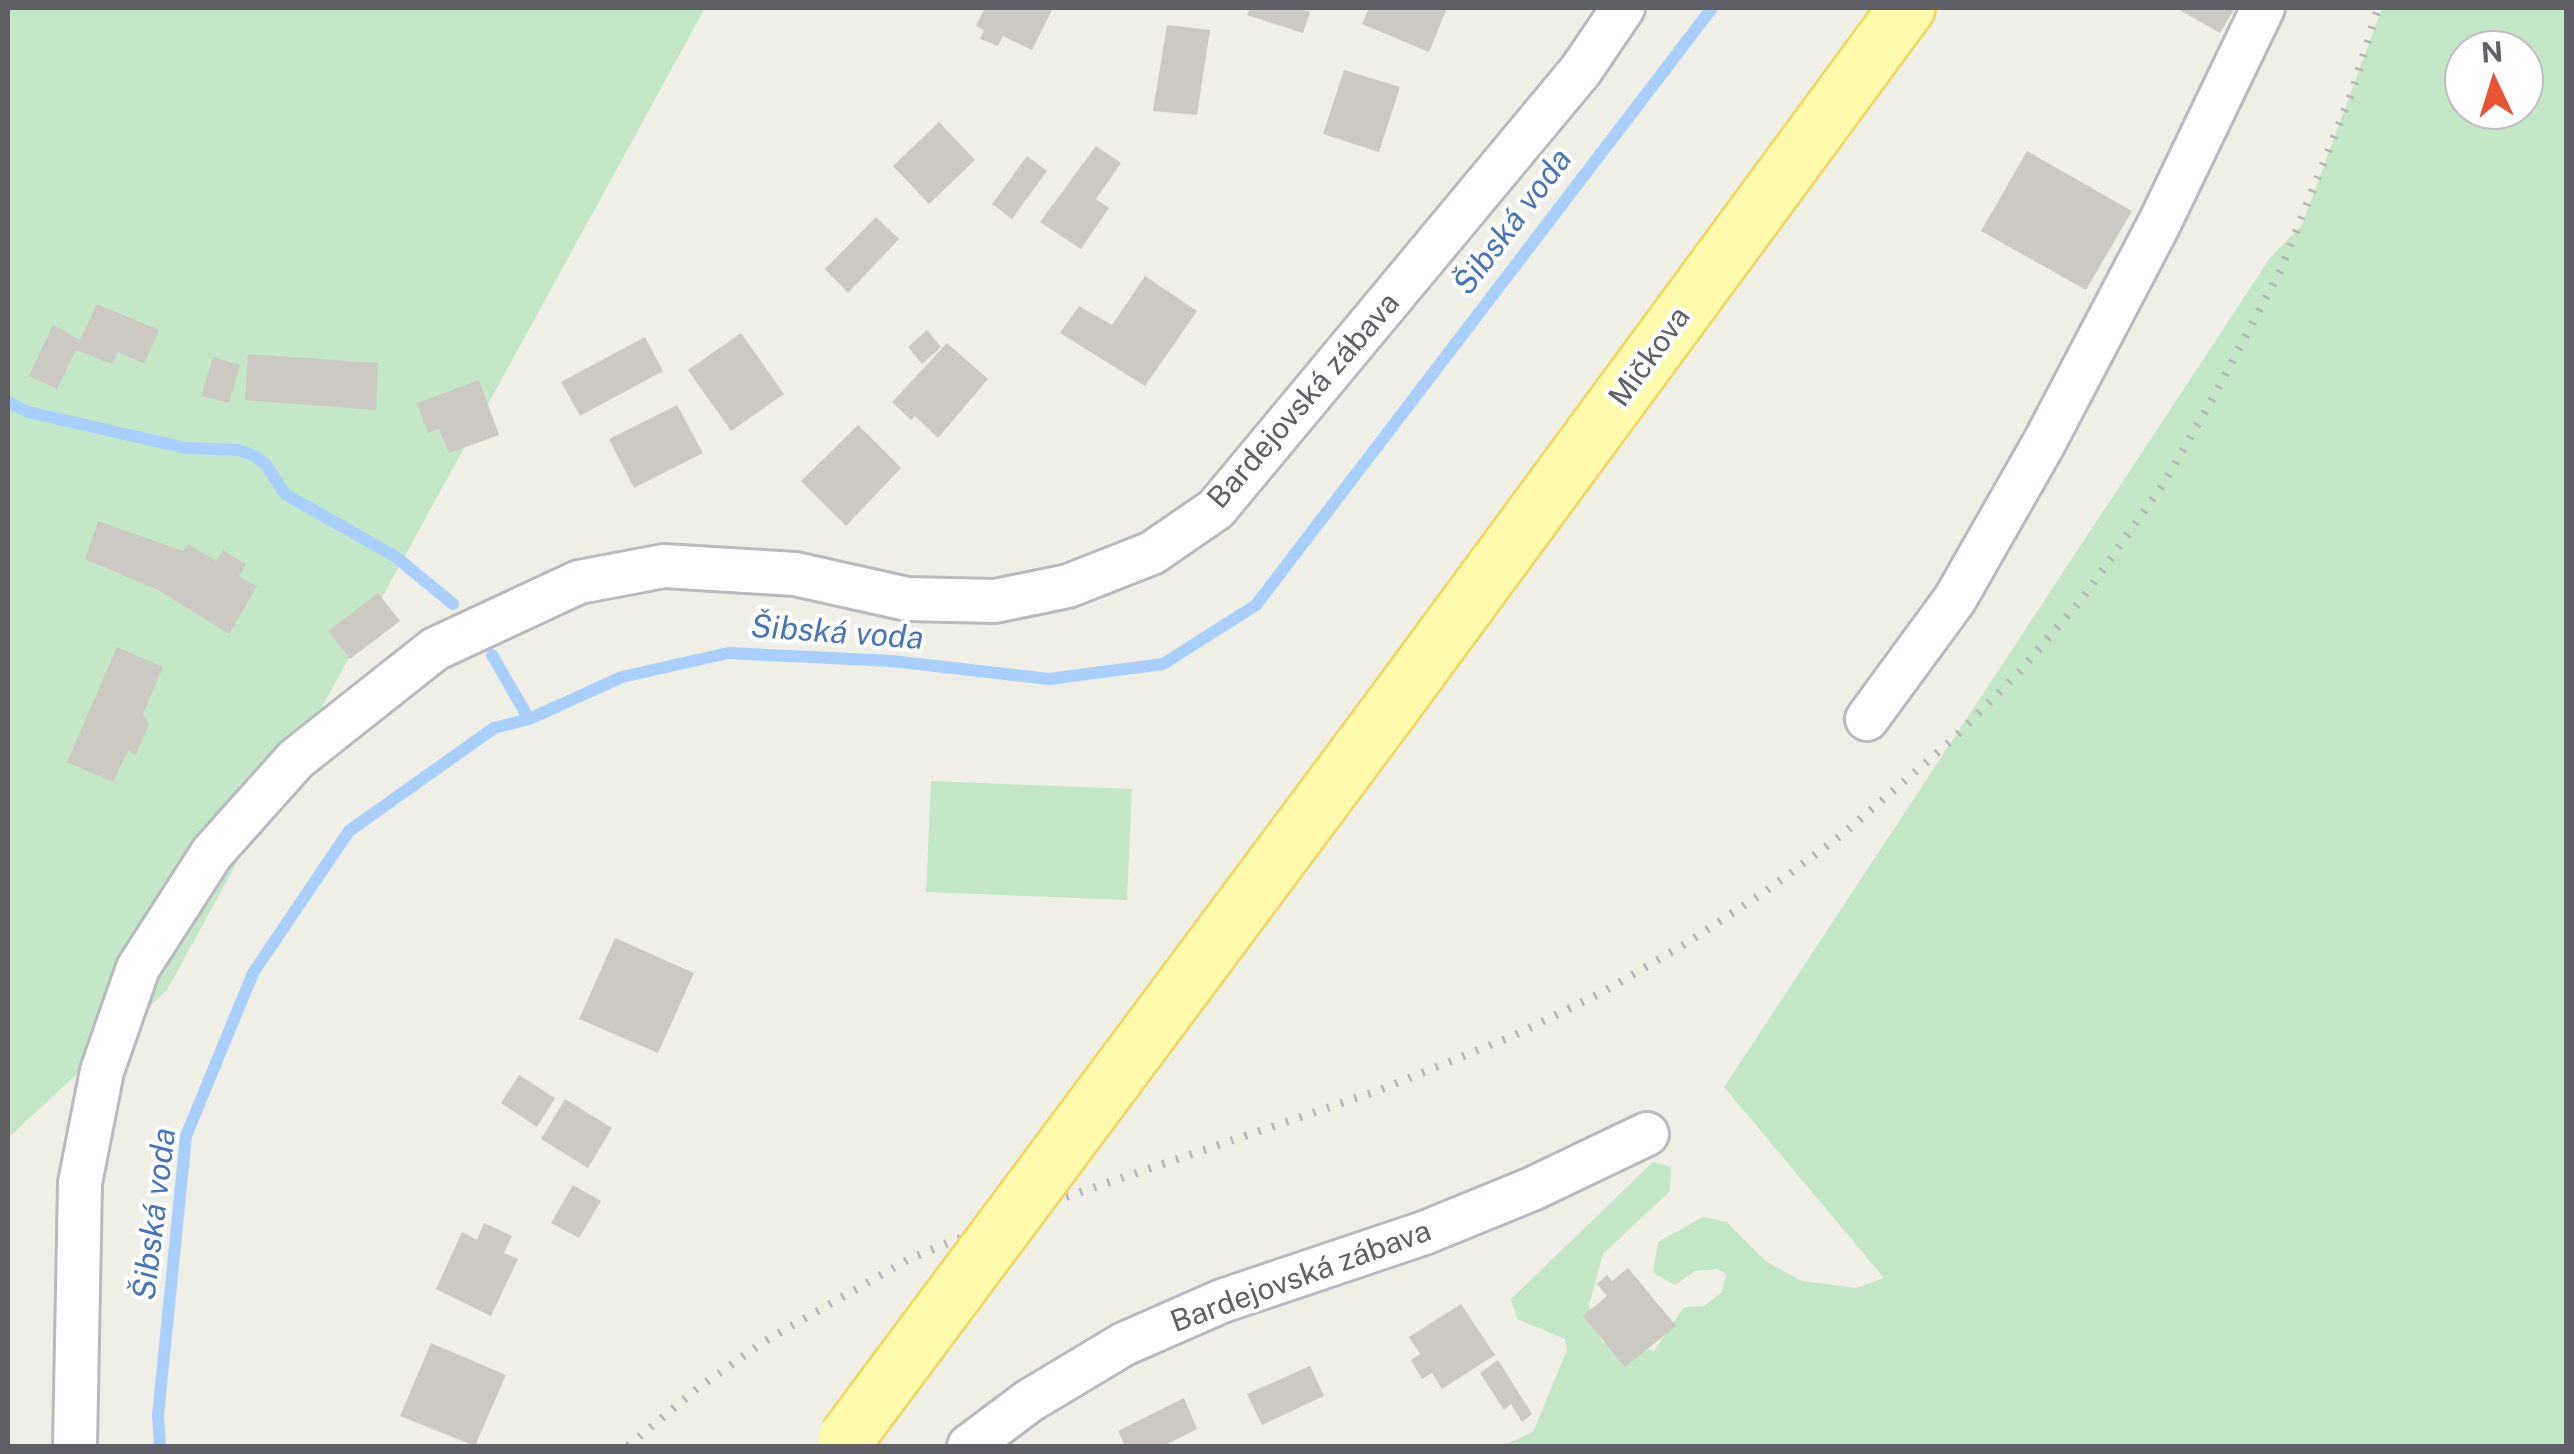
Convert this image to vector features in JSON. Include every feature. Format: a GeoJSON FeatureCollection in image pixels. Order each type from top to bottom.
{"type":"FeatureCollection","features":[{"type":"Feature","properties":{"kind":"main road","name":"Mičkova"},"geometry":{"type":"LineString","coordinates":[[843,1443],[1907,8]]}},
{"type":"Feature","properties":{"kind":"street","name":"Bardejovská zábava"},"geometry":{"type":"LineString","coordinates":[[76,1446],[80,1182],[102,1071],[138,968],[212,853],[296,760],[435,649],[579,582],[664,566],[795,574],[907,599],[995,601],[1068,586],[1152,553],[1216,509],[1582,70],[1623,8]]}},
{"type":"Feature","properties":{"kind":"street"},"geometry":{"type":"LineString","coordinates":[[1867,718],[1955,599],[2044,444],[2159,224],[2263,8]]}},
{"type":"Feature","properties":{"kind":"street","name":"Bardejovská zábava"},"geometry":{"type":"LineString","coordinates":[[969,1446],[1029,1401],[1124,1344],[1222,1301],[1424,1233],[1532,1189],[1648,1134]]}},
{"type":"Feature","properties":{"kind":"green space"},"geometry":{"type":"Polygon","coordinates":[[[8,8],[705,8],[167,990],[8,1138],[8,8]]]}},
{"type":"Feature","properties":{"kind":"green space"},"geometry":{"type":"Polygon","coordinates":[[[2382,8],[2566,8],[2566,1446],[1502,1446],[1533,1432],[1567,1350],[1565,1339],[1517,1319],[1511,1299],[1653,1162],[1671,1167],[1670,1191],[1603,1254],[1589,1305],[1602,1342],[1654,1351],[1684,1307],[1704,1306],[1722,1292],[1726,1274],[1717,1269],[1695,1271],[1675,1285],[1653,1273],[1658,1242],[1703,1217],[1727,1222],[1767,1262],[1802,1281],[1856,1288],[1884,1278],[1724,1087],[2270,258],[2302,225],[2382,8]]]}},
{"type":"Feature","properties":{"kind":"green space"},"geometry":{"type":"Polygon","coordinates":[[[931,781],[1132,789],[1127,900],[926,892],[931,781]]]}},
{"type":"Feature","properties":{"kind":"building"},"geometry":{"type":"Polygon","coordinates":[[[985,8],[1053,8],[1032,50],[1003,36],[998,46],[980,39],[984,30],[976,26],[985,8]]]}},
{"type":"Feature","properties":{"kind":"building"},"geometry":{"type":"Polygon","coordinates":[[[1250,8],[1296,8],[1310,12],[1303,33],[1247,15],[1250,8]]]}},
{"type":"Feature","properties":{"kind":"building"},"geometry":{"type":"Polygon","coordinates":[[[1369,8],[1447,8],[1429,52],[1362,24],[1369,8]]]}},
{"type":"Feature","properties":{"kind":"building"},"geometry":{"type":"Polygon","coordinates":[[[2176,8],[2235,8],[2220,33],[2176,8]]]}},
{"type":"Feature","properties":{"kind":"building"},"geometry":{"type":"Polygon","coordinates":[[[1167,25],[1210,30],[1197,115],[1153,111],[1167,25]]]}},
{"type":"Feature","properties":{"kind":"building"},"geometry":{"type":"Polygon","coordinates":[[[1344,70],[1400,87],[1379,152],[1323,134],[1344,70]]]}},
{"type":"Feature","properties":{"kind":"building"},"geometry":{"type":"Polygon","coordinates":[[[939,122],[975,160],[929,204],[893,166],[939,122]]]}},
{"type":"Feature","properties":{"kind":"building"},"geometry":{"type":"Polygon","coordinates":[[[1096,146],[1121,163],[1096,199],[1109,208],[1081,249],[1040,222],[1096,146]]]}},
{"type":"Feature","properties":{"kind":"building"},"geometry":{"type":"Polygon","coordinates":[[[2027,151],[2132,211],[2086,290],[1981,231],[2027,151]]]}},
{"type":"Feature","properties":{"kind":"building"},"geometry":{"type":"Polygon","coordinates":[[[1027,156],[1047,171],[1012,219],[992,204],[1027,156]]]}},
{"type":"Feature","properties":{"kind":"building"},"geometry":{"type":"Polygon","coordinates":[[[876,217],[899,239],[848,293],[825,269],[876,217]]]}},
{"type":"Feature","properties":{"kind":"building"},"geometry":{"type":"Polygon","coordinates":[[[1145,276],[1197,311],[1145,386],[1060,333],[1079,306],[1112,325],[1145,276]]]}},
{"type":"Feature","properties":{"kind":"building"},"geometry":{"type":"Polygon","coordinates":[[[97,304],[159,330],[144,364],[118,352],[112,364],[76,350],[57,389],[29,376],[53,325],[80,340],[97,304]]]}},
{"type":"Feature","properties":{"kind":"building"},"geometry":{"type":"Polygon","coordinates":[[[927,330],[941,347],[922,364],[908,347],[927,330]]]}},
{"type":"Feature","properties":{"kind":"building"},"geometry":{"type":"Polygon","coordinates":[[[741,333],[784,394],[731,431],[688,370],[741,333]]]}},
{"type":"Feature","properties":{"kind":"building"},"geometry":{"type":"Polygon","coordinates":[[[645,337],[663,371],[580,416],[561,382],[645,337]]]}},
{"type":"Feature","properties":{"kind":"building"},"geometry":{"type":"Polygon","coordinates":[[[947,343],[988,379],[938,438],[915,416],[911,420],[892,402],[947,343]]]}},
{"type":"Feature","properties":{"kind":"building"},"geometry":{"type":"Polygon","coordinates":[[[248,354],[378,363],[376,410],[245,400],[248,354]]]}},
{"type":"Feature","properties":{"kind":"building"},"geometry":{"type":"Polygon","coordinates":[[[213,357],[240,365],[229,403],[201,396],[213,357]]]}},
{"type":"Feature","properties":{"kind":"building"},"geometry":{"type":"Polygon","coordinates":[[[479,380],[499,435],[449,453],[439,429],[428,433],[417,403],[479,380]]]}},
{"type":"Feature","properties":{"kind":"building"},"geometry":{"type":"Polygon","coordinates":[[[677,405],[703,453],[634,488],[609,439],[677,405]]]}},
{"type":"Feature","properties":{"kind":"building"},"geometry":{"type":"Polygon","coordinates":[[[858,425],[901,468],[846,526],[801,481],[858,425]]]}},
{"type":"Feature","properties":{"kind":"building"},"geometry":{"type":"Polygon","coordinates":[[[98,521],[183,551],[188,544],[216,561],[223,550],[246,564],[239,576],[257,586],[229,634],[158,590],[85,559],[98,521]]]}},
{"type":"Feature","properties":{"kind":"building"},"geometry":{"type":"Polygon","coordinates":[[[378,593],[400,621],[350,659],[328,631],[378,593]]]}},
{"type":"Feature","properties":{"kind":"building"},"geometry":{"type":"Polygon","coordinates":[[[117,647],[163,667],[143,714],[149,724],[136,755],[128,751],[113,782],[67,762],[117,647]]]}},
{"type":"Feature","properties":{"kind":"building"},"geometry":{"type":"Polygon","coordinates":[[[615,938],[694,973],[658,1053],[579,1019],[615,938]]]}},
{"type":"Feature","properties":{"kind":"building"},"geometry":{"type":"Polygon","coordinates":[[[519,1075],[555,1098],[537,1127],[501,1103],[519,1075]]]}},
{"type":"Feature","properties":{"kind":"building"},"geometry":{"type":"Polygon","coordinates":[[[565,1099],[612,1128],[588,1168],[541,1139],[565,1099]]]}},
{"type":"Feature","properties":{"kind":"building"},"geometry":{"type":"Polygon","coordinates":[[[573,1185],[601,1201],[579,1238],[551,1223],[573,1185]]]}},
{"type":"Feature","properties":{"kind":"building"},"geometry":{"type":"Polygon","coordinates":[[[484,1223],[512,1236],[504,1253],[518,1259],[491,1316],[436,1289],[462,1232],[477,1240],[484,1223]]]}},
{"type":"Feature","properties":{"kind":"building"},"geometry":{"type":"Polygon","coordinates":[[[1628,1268],[1676,1326],[1625,1367],[1583,1316],[1607,1296],[1597,1284],[1607,1275],[1612,1281],[1628,1268]]]}},
{"type":"Feature","properties":{"kind":"building"},"geometry":{"type":"Polygon","coordinates":[[[1461,1304],[1495,1355],[1442,1389],[1432,1373],[1422,1379],[1411,1360],[1420,1354],[1409,1337],[1461,1304]]]}},
{"type":"Feature","properties":{"kind":"building"},"geometry":{"type":"Polygon","coordinates":[[[431,1343],[506,1375],[475,1446],[400,1416],[431,1343]]]}},
{"type":"Feature","properties":{"kind":"building"},"geometry":{"type":"Polygon","coordinates":[[[1498,1360],[1532,1414],[1522,1422],[1511,1404],[1504,1410],[1480,1373],[1498,1360]]]}},
{"type":"Feature","properties":{"kind":"building"},"geometry":{"type":"Polygon","coordinates":[[[1310,1366],[1324,1396],[1262,1425],[1247,1394],[1310,1366]]]}},
{"type":"Feature","properties":{"kind":"building"},"geometry":{"type":"Polygon","coordinates":[[[1184,1398],[1197,1429],[1163,1446],[1125,1446],[1118,1431],[1184,1398]]]}},
{"type":"Feature","properties":{"kind":"waterway","name":"Šibská voda"},"geometry":{"type":"LineString","coordinates":[[160,1446],[158,1415],[186,1136],[253,973],[349,831],[494,728],[529,719],[622,677],[728,653],[892,661],[1049,679],[1163,664],[1256,605],[1712,8]]}},
{"type":"Feature","properties":{"kind":"waterway"},"geometry":{"type":"LineString","coordinates":[[8,402],[28,412],[186,448],[239,450],[255,456],[266,465],[285,494],[396,557],[453,604]]}},
{"type":"Feature","properties":{"kind":"waterway"},"geometry":{"type":"LineString","coordinates":[[492,655],[529,719]]}},
{"type":"Feature","properties":{"kind":"railway"},"geometry":{"type":"LineString","coordinates":[[628,1446],[698,1388],[765,1341],[909,1259],[1025,1211],[1377,1091],[1513,1036],[1601,993],[1685,944],[1843,834],[1951,741],[2020,671],[2082,599],[2164,483],[2281,269],[2352,92],[2378,8]]}}]}
